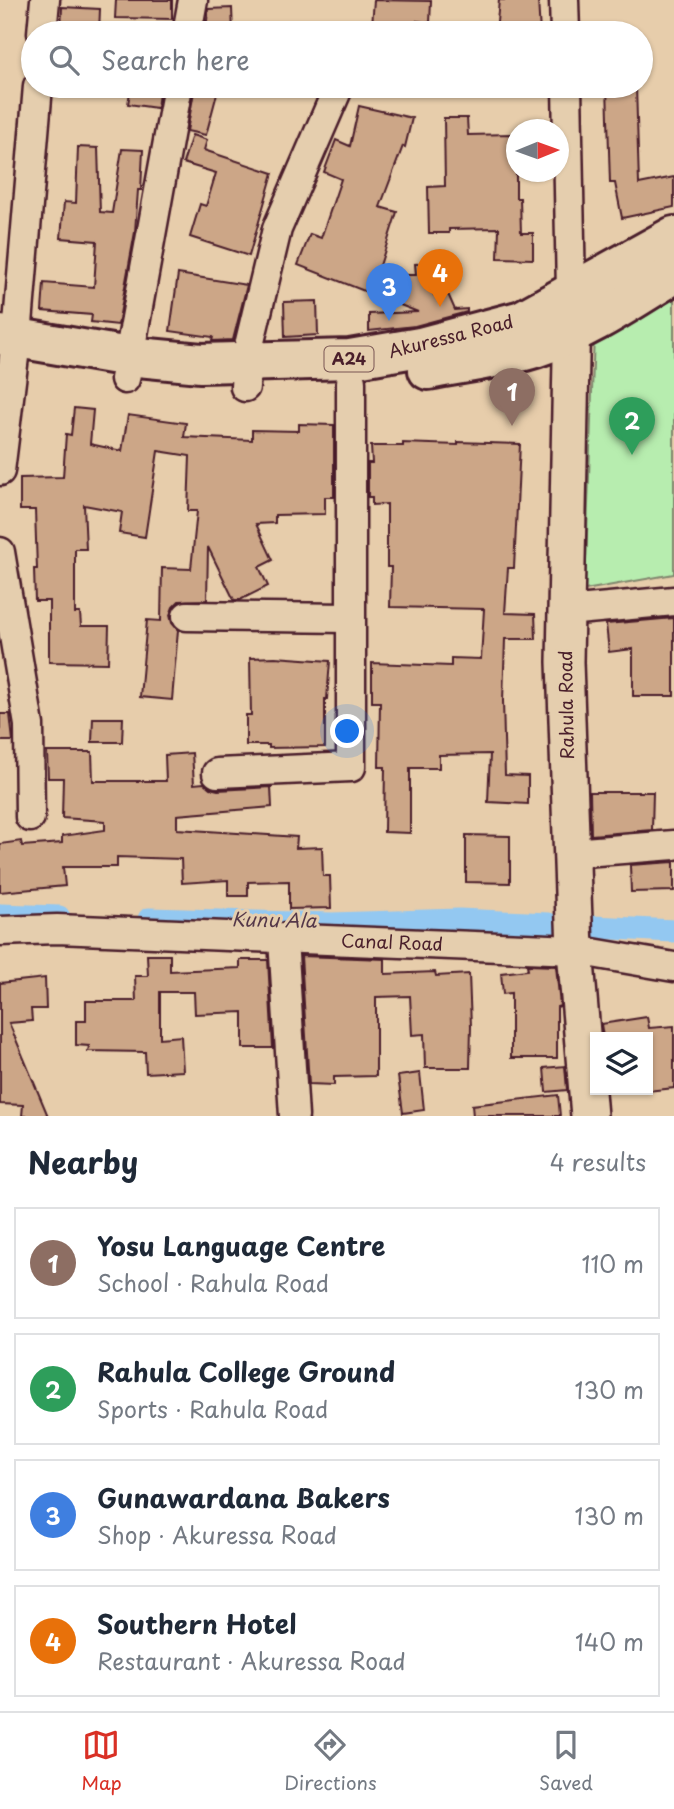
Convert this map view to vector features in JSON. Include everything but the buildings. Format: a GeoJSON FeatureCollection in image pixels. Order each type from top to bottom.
{"type":"FeatureCollection","features":[{"type":"Feature","properties":{"kind":"highway","name":"Akuressa Road"},"geometry":{"type":"LineString","coordinates":[[245,375],[420,347],[522,320],[674,236]]}},
{"type":"Feature","properties":{"kind":"highway","name":"Akuressa Road"},"geometry":{"type":"LineString","coordinates":[[8,348],[126,367],[201,363],[245,375],[351,382],[533,349],[572,334],[617,310],[674,274]]}},
{"type":"Feature","properties":{"kind":"main road","name":"Rahula Road"},"geometry":{"type":"LineString","coordinates":[[571,293],[565,662],[575,950],[589,1116]]}},
{"type":"Feature","properties":{"kind":"street"},"geometry":{"type":"LineString","coordinates":[[43,21],[45,0]]}},
{"type":"Feature","properties":{"kind":"street"},"geometry":{"type":"LineString","coordinates":[[189,21],[193,0]]}},
{"type":"Feature","properties":{"kind":"street"},"geometry":{"type":"LineString","coordinates":[[564,0],[565,21]]}},
{"type":"Feature","properties":{"kind":"street"},"geometry":{"type":"LineString","coordinates":[[0,471],[8,348],[37,98]]}},
{"type":"Feature","properties":{"kind":"street"},"geometry":{"type":"LineString","coordinates":[[126,367],[176,98]]}},
{"type":"Feature","properties":{"kind":"street"},"geometry":{"type":"LineString","coordinates":[[245,375],[276,229],[334,98]]}},
{"type":"Feature","properties":{"kind":"street"},"geometry":{"type":"LineString","coordinates":[[566,98],[571,293]]}},
{"type":"Feature","properties":{"kind":"street"},"geometry":{"type":"LineString","coordinates":[[217,773],[351,767],[351,382]]}},
{"type":"Feature","properties":{"kind":"street"},"geometry":{"type":"LineString","coordinates":[[0,552],[29,725],[30,817]]}},
{"type":"Feature","properties":{"kind":"street"},"geometry":{"type":"LineString","coordinates":[[566,611],[674,601]]}},
{"type":"Feature","properties":{"kind":"street"},"geometry":{"type":"LineString","coordinates":[[187,616],[349,618]]}},
{"type":"Feature","properties":{"kind":"street"},"geometry":{"type":"LineString","coordinates":[[571,853],[674,845]]}},
{"type":"Feature","properties":{"kind":"street","name":"Canal Road"},"geometry":{"type":"LineString","coordinates":[[0,931],[57,929],[575,950],[674,967]]}},
{"type":"Feature","properties":{"kind":"street"},"geometry":{"type":"LineString","coordinates":[[283,939],[294,1116]]}},
{"type":"Feature","properties":{"kind":"green space"},"geometry":{"type":"Polygon","coordinates":[[[674,292],[674,574],[585,590],[594,335],[674,292]]]}},
{"type":"Feature","properties":{"kind":"waterway","name":"Kunu Ala"},"geometry":{"type":"LineString","coordinates":[[0,915],[59,917]]}},
{"type":"Feature","properties":{"kind":"waterway","name":"Kunu Ala"},"geometry":{"type":"LineString","coordinates":[[149,919],[332,924],[459,920],[548,924]]}},
{"type":"Feature","properties":{"kind":"waterway","name":"Kunu Ala"},"geometry":{"type":"LineString","coordinates":[[593,927],[674,931]]}},
{"type":"Feature","properties":{"kind":"place","name":"Southern Hotel"},"geometry":{"type":"Point","coordinates":[440,307]}},
{"type":"Feature","properties":{"kind":"place","name":"Gunawardana Bakers"},"geometry":{"type":"Point","coordinates":[389,321]}},
{"type":"Feature","properties":{"kind":"place","name":"Yosu Language Centre"},"geometry":{"type":"Point","coordinates":[512,426]}},
{"type":"Feature","properties":{"kind":"place","name":"Rahula College Ground"},"geometry":{"type":"Point","coordinates":[632,455]}}]}
